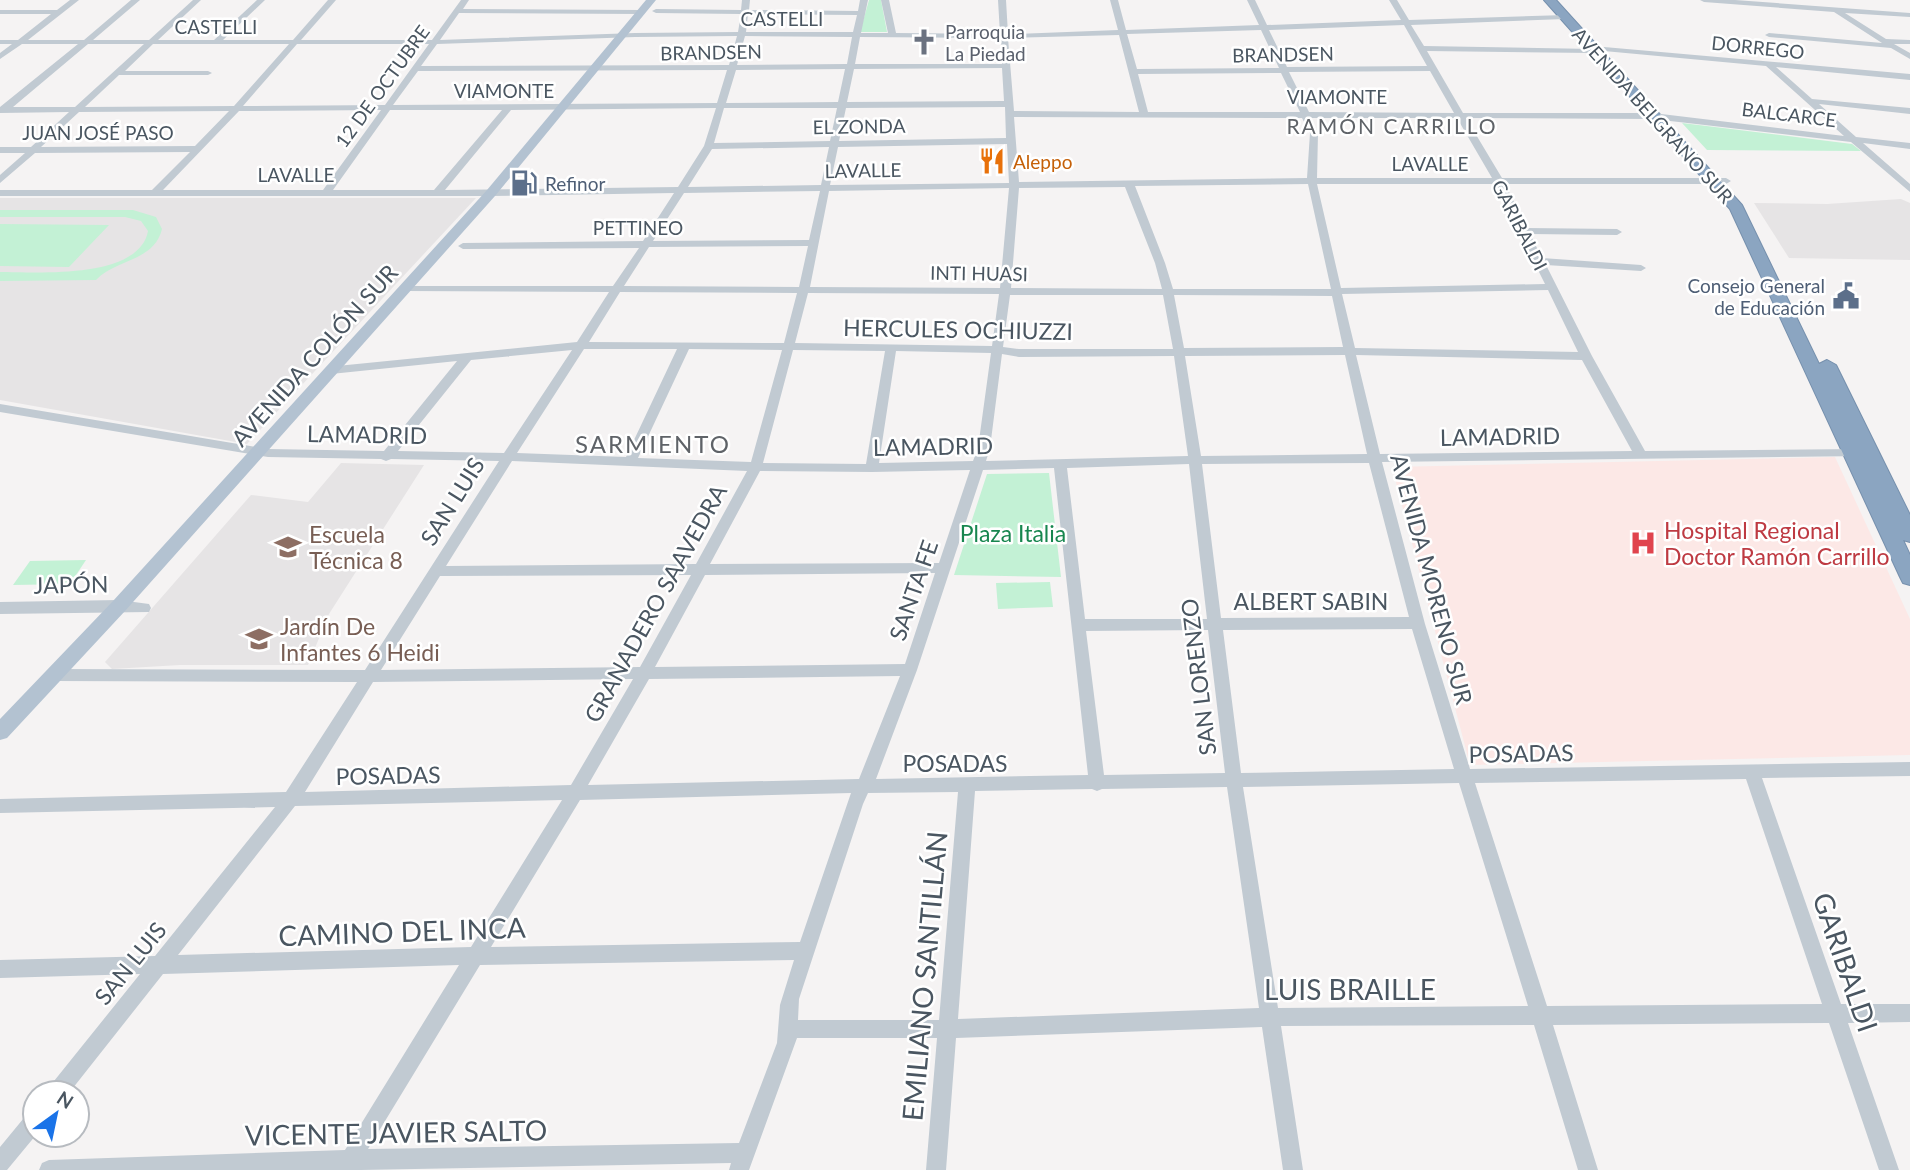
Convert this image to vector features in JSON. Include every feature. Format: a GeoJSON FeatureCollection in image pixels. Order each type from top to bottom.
{"type":"FeatureCollection","features":[{"type":"Feature","properties":{"kind":"highway","name":"AVENIDA BELGRANO SUR"},"geometry":{"type":"LineString","coordinates":[[1550,0],[1719,181],[1741,215],[1861,453],[1910,536]]}},
{"type":"Feature","properties":{"kind":"highway","name":"AVENIDA BELGRANO SUR"},"geometry":{"type":"LineString","coordinates":[[1559,0],[1599,50]]}},
{"type":"Feature","properties":{"kind":"highway","name":"AVENIDA BELGRANO SUR"},"geometry":{"type":"LineString","coordinates":[[1861,453],[1910,578]]}},
{"type":"Feature","properties":{"kind":"main road","name":"AVENIDA COLÓN SUR"},"geometry":{"type":"LineString","coordinates":[[0,732],[119,606],[491,193],[640,12],[654,5]]}},
{"type":"Feature","properties":{"kind":"street"},"geometry":{"type":"LineString","coordinates":[[0,57],[75,0]]}},
{"type":"Feature","properties":{"kind":"street"},"geometry":{"type":"LineString","coordinates":[[2,110],[136,0]]}},
{"type":"Feature","properties":{"kind":"street"},"geometry":{"type":"LineString","coordinates":[[0,180],[197,0]]}},
{"type":"Feature","properties":{"kind":"street"},"geometry":{"type":"LineString","coordinates":[[217,41],[261,0]]}},
{"type":"Feature","properties":{"kind":"street"},"geometry":{"type":"LineString","coordinates":[[155,193],[234,110],[332,0]]}},
{"type":"Feature","properties":{"kind":"street","name":"12 DE OCTUBRE"},"geometry":{"type":"LineString","coordinates":[[327,191],[465,0]]}},
{"type":"Feature","properties":{"kind":"street"},"geometry":{"type":"LineString","coordinates":[[884,0],[892,34]]}},
{"type":"Feature","properties":{"kind":"street","name":"SANTA FE"},"geometry":{"type":"LineString","coordinates":[[742,1161],[788,1043],[790,1029],[787,1009],[861,786],[871,772],[910,670],[980,466],[1006,291],[1014,185],[1002,0]]}},
{"type":"Feature","properties":{"kind":"street"},"geometry":{"type":"LineString","coordinates":[[1114,0],[1144,113]]}},
{"type":"Feature","properties":{"kind":"street","name":"AVENIDA MORENO SUR"},"geometry":{"type":"LineString","coordinates":[[1251,0],[1306,113],[1315,138],[1312,181],[1375,459],[1418,623],[1464,778],[1543,1016],[1588,1170]]}},
{"type":"Feature","properties":{"kind":"street","name":"GARIBALDI"},"geometry":{"type":"LineString","coordinates":[[1393,0],[1498,180],[1586,355],[1640,454]]}},
{"type":"Feature","properties":{"kind":"street"},"geometry":{"type":"LineString","coordinates":[[1704,0],[1910,15]]}},
{"type":"Feature","properties":{"kind":"street"},"geometry":{"type":"LineString","coordinates":[[1820,0],[1910,57]]}},
{"type":"Feature","properties":{"kind":"street"},"geometry":{"type":"LineString","coordinates":[[654,5],[861,7]]}},
{"type":"Feature","properties":{"kind":"street","name":"SAN LUIS"},"geometry":{"type":"LineString","coordinates":[[68,1079],[291,799],[709,146],[742,34],[745,6]]}},
{"type":"Feature","properties":{"kind":"street","name":"GRANADERO SAAVEDRA"},"geometry":{"type":"LineString","coordinates":[[347,1165],[574,795],[645,672],[756,467],[804,289],[836,144],[861,7]]}},
{"type":"Feature","properties":{"kind":"street"},"geometry":{"type":"LineString","coordinates":[[456,11],[640,12]]}},
{"type":"Feature","properties":{"kind":"street"},"geometry":{"type":"LineString","coordinates":[[0,12],[60,12]]}},
{"type":"Feature","properties":{"kind":"street","name":"CASTELLI"},"geometry":{"type":"LineString","coordinates":[[0,41],[435,42],[742,34],[1004,35],[1565,17]]}},
{"type":"Feature","properties":{"kind":"street"},"geometry":{"type":"LineString","coordinates":[[1769,35],[1910,43]]}},
{"type":"Feature","properties":{"kind":"street"},"geometry":{"type":"LineString","coordinates":[[1420,48],[1599,50]]}},
{"type":"Feature","properties":{"kind":"street","name":"DORREGO"},"geometry":{"type":"LineString","coordinates":[[1599,50],[1910,77]]}},
{"type":"Feature","properties":{"kind":"street"},"geometry":{"type":"LineString","coordinates":[[1769,64],[1910,189]]}},
{"type":"Feature","properties":{"kind":"street","name":"BRANDSEN"},"geometry":{"type":"LineString","coordinates":[[416,69],[1006,66]]}},
{"type":"Feature","properties":{"kind":"street","name":"BRANDSEN"},"geometry":{"type":"LineString","coordinates":[[1134,72],[1432,68]]}},
{"type":"Feature","properties":{"kind":"street"},"geometry":{"type":"LineString","coordinates":[[116,73],[208,73]]}},
{"type":"Feature","properties":{"kind":"street"},"geometry":{"type":"LineString","coordinates":[[1811,101],[1910,111]]}},
{"type":"Feature","properties":{"kind":"street","name":"VIAMONTE"},"geometry":{"type":"LineString","coordinates":[[2,110],[842,105],[1144,113],[1659,116]]}},
{"type":"Feature","properties":{"kind":"street"},"geometry":{"type":"LineString","coordinates":[[437,193],[508,108]]}},
{"type":"Feature","properties":{"kind":"street","name":"BALCARCE"},"geometry":{"type":"LineString","coordinates":[[1659,116],[1910,146]]}},
{"type":"Feature","properties":{"kind":"street","name":"EL ZONDA"},"geometry":{"type":"LineString","coordinates":[[709,146],[1010,141]]}},
{"type":"Feature","properties":{"kind":"street","name":"JUAN JOSÉ PASO"},"geometry":{"type":"LineString","coordinates":[[0,150],[197,149]]}},
{"type":"Feature","properties":{"kind":"street","name":"LAVALLE"},"geometry":{"type":"LineString","coordinates":[[0,193],[491,193],[1312,181],[1719,181]]}},
{"type":"Feature","properties":{"kind":"street","name":"SAN LORENZO"},"geometry":{"type":"LineString","coordinates":[[1129,184],[1142,213],[1168,292],[1179,353],[1195,460],[1234,782],[1293,1170]]}},
{"type":"Feature","properties":{"kind":"street"},"geometry":{"type":"LineString","coordinates":[[1523,231],[1617,232]]}},
{"type":"Feature","properties":{"kind":"street","name":"PETTINEO"},"geometry":{"type":"LineString","coordinates":[[463,246],[813,243]]}},
{"type":"Feature","properties":{"kind":"street"},"geometry":{"type":"LineString","coordinates":[[1538,261],[1641,268]]}},
{"type":"Feature","properties":{"kind":"street","name":"INTI HUASI"},"geometry":{"type":"LineString","coordinates":[[406,288],[1168,292],[1551,287]]}},
{"type":"Feature","properties":{"kind":"street","name":"HERCULES OCHIUZZI"},"geometry":{"type":"LineString","coordinates":[[331,370],[582,345],[891,348],[998,350],[1019,353],[1350,351],[1586,355]]}},
{"type":"Feature","properties":{"kind":"street"},"geometry":{"type":"LineString","coordinates":[[630,462],[684,347]]}},
{"type":"Feature","properties":{"kind":"street"},"geometry":{"type":"LineString","coordinates":[[872,468],[891,348]]}},
{"type":"Feature","properties":{"kind":"street"},"geometry":{"type":"LineString","coordinates":[[386,457],[466,358]]}},
{"type":"Feature","properties":{"kind":"street","name":"LAMADRID"},"geometry":{"type":"LineString","coordinates":[[0,408],[279,454],[508,457],[756,467],[872,468],[1195,460],[1861,453]]}},
{"type":"Feature","properties":{"kind":"street"},"geometry":{"type":"LineString","coordinates":[[1060,465],[1097,784]]}},
{"type":"Feature","properties":{"kind":"street"},"geometry":{"type":"LineString","coordinates":[[437,571],[945,568]]}},
{"type":"Feature","properties":{"kind":"street","name":"JAPÓN"},"geometry":{"type":"LineString","coordinates":[[0,608],[144,608]]}},
{"type":"Feature","properties":{"kind":"street","name":"ALBERT SABIN"},"geometry":{"type":"LineString","coordinates":[[1079,625],[1418,623]]}},
{"type":"Feature","properties":{"kind":"street"},"geometry":{"type":"LineString","coordinates":[[55,675],[369,676],[910,670]]}},
{"type":"Feature","properties":{"kind":"street","name":"POSADAS"},"geometry":{"type":"LineString","coordinates":[[0,806],[574,795],[861,786],[1910,769]]}},
{"type":"Feature","properties":{"kind":"street","name":"GARIBALDI"},"geometry":{"type":"LineString","coordinates":[[1751,771],[1889,1170]]}},
{"type":"Feature","properties":{"kind":"street","name":"EMILIANO SANTILLÁN"},"geometry":{"type":"LineString","coordinates":[[936,1170],[967,786]]}},
{"type":"Feature","properties":{"kind":"street","name":"CAMINO DEL INCA"},"geometry":{"type":"LineString","coordinates":[[0,970],[477,956],[805,951]]}},
{"type":"Feature","properties":{"kind":"street","name":"LUIS BRAILLE"},"geometry":{"type":"LineString","coordinates":[[790,1029],[948,1029],[1271,1017],[1910,1013]]}},
{"type":"Feature","properties":{"kind":"street"},"geometry":{"type":"LineString","coordinates":[[0,1163],[21,1137]]}},
{"type":"Feature","properties":{"kind":"street","name":"VICENTE JAVIER SALTO"},"geometry":{"type":"LineString","coordinates":[[49,1170],[742,1161]]}},
{"type":"Feature","properties":{"kind":"shaded area"},"geometry":{"type":"Polygon","coordinates":[[[0,198],[476,198],[247,444],[0,400],[0,198]]]}},
{"type":"Feature","properties":{"kind":"shaded area"},"geometry":{"type":"Polygon","coordinates":[[[1901,199],[1910,203],[1910,260],[1789,258],[1754,203],[1827,204],[1901,199]]]}},
{"type":"Feature","properties":{"kind":"shaded area","name":"Hospital Regional Doctor Ramón Carrillo"},"geometry":{"type":"Polygon","coordinates":[[[1835,457],[1910,619],[1910,755],[1470,765],[1392,467],[1835,457]]]}},
{"type":"Feature","properties":{"kind":"shaded area","name":"Escuela Técnica 8"},"geometry":{"type":"Polygon","coordinates":[[[341,463],[424,465],[329,614],[308,665],[180,665],[112,669],[105,662],[251,495],[308,502],[341,463]]]}},
{"type":"Feature","properties":{"kind":"green space"},"geometry":{"type":"Polygon","coordinates":[[[869,0],[881,0],[887,32],[860,32],[869,0]]]}},
{"type":"Feature","properties":{"kind":"green space"},"geometry":{"type":"Polygon","coordinates":[[[1682,123],[1852,144],[1861,151],[1707,150],[1682,123]]]}},
{"type":"Feature","properties":{"kind":"green space"},"geometry":{"type":"Polygon","coordinates":[[[0,210],[133,210],[156,217],[162,229],[151,248],[96,280],[0,281],[0,272],[60,272],[107,266],[126,258],[141,247],[148,231],[141,221],[125,217],[0,217],[0,210]]]}},
{"type":"Feature","properties":{"kind":"green space"},"geometry":{"type":"Polygon","coordinates":[[[0,224],[109,225],[69,267],[0,266],[0,224]]]}},
{"type":"Feature","properties":{"kind":"green space","name":"Plaza Italia"},"geometry":{"type":"Polygon","coordinates":[[[1049,473],[1061,577],[954,575],[987,474],[1049,473]]]}},
{"type":"Feature","properties":{"kind":"green space"},"geometry":{"type":"Polygon","coordinates":[[[86,560],[70,584],[13,585],[30,561],[86,560]]]}},
{"type":"Feature","properties":{"kind":"green space"},"geometry":{"type":"Polygon","coordinates":[[[1050,582],[1053,607],[998,609],[996,583],[1050,582]]]}},
{"type":"Feature","properties":{"kind":"place","name":"Parroquia La Piedad"},"geometry":{"type":"Point","coordinates":[924,42]}},
{"type":"Feature","properties":{"kind":"place","name":"Aleppo"},"geometry":{"type":"Point","coordinates":[992,161]}},
{"type":"Feature","properties":{"kind":"place","name":"Refinor"},"geometry":{"type":"Point","coordinates":[524,183]}},
{"type":"Feature","properties":{"kind":"place","name":"Consejo General de Educación"},"geometry":{"type":"Point","coordinates":[1846,296]}},
{"type":"Feature","properties":{"kind":"place","name":"Hospital Regional Doctor Ramón Carrillo"},"geometry":{"type":"Point","coordinates":[1643,543]}},
{"type":"Feature","properties":{"kind":"place","name":"Escuela Técnica 8"},"geometry":{"type":"Point","coordinates":[288,547]}},
{"type":"Feature","properties":{"kind":"place","name":"Jardín De Infantes 6 Heidi"},"geometry":{"type":"Point","coordinates":[259,639]}},
{"type":"Feature","properties":{"kind":"district","name":"RAMÓN CARRILLO"},"geometry":{"type":"Point","coordinates":[1392,125]}},
{"type":"Feature","properties":{"kind":"district","name":"SARMIENTO"},"geometry":{"type":"Point","coordinates":[653,443]}}]}
